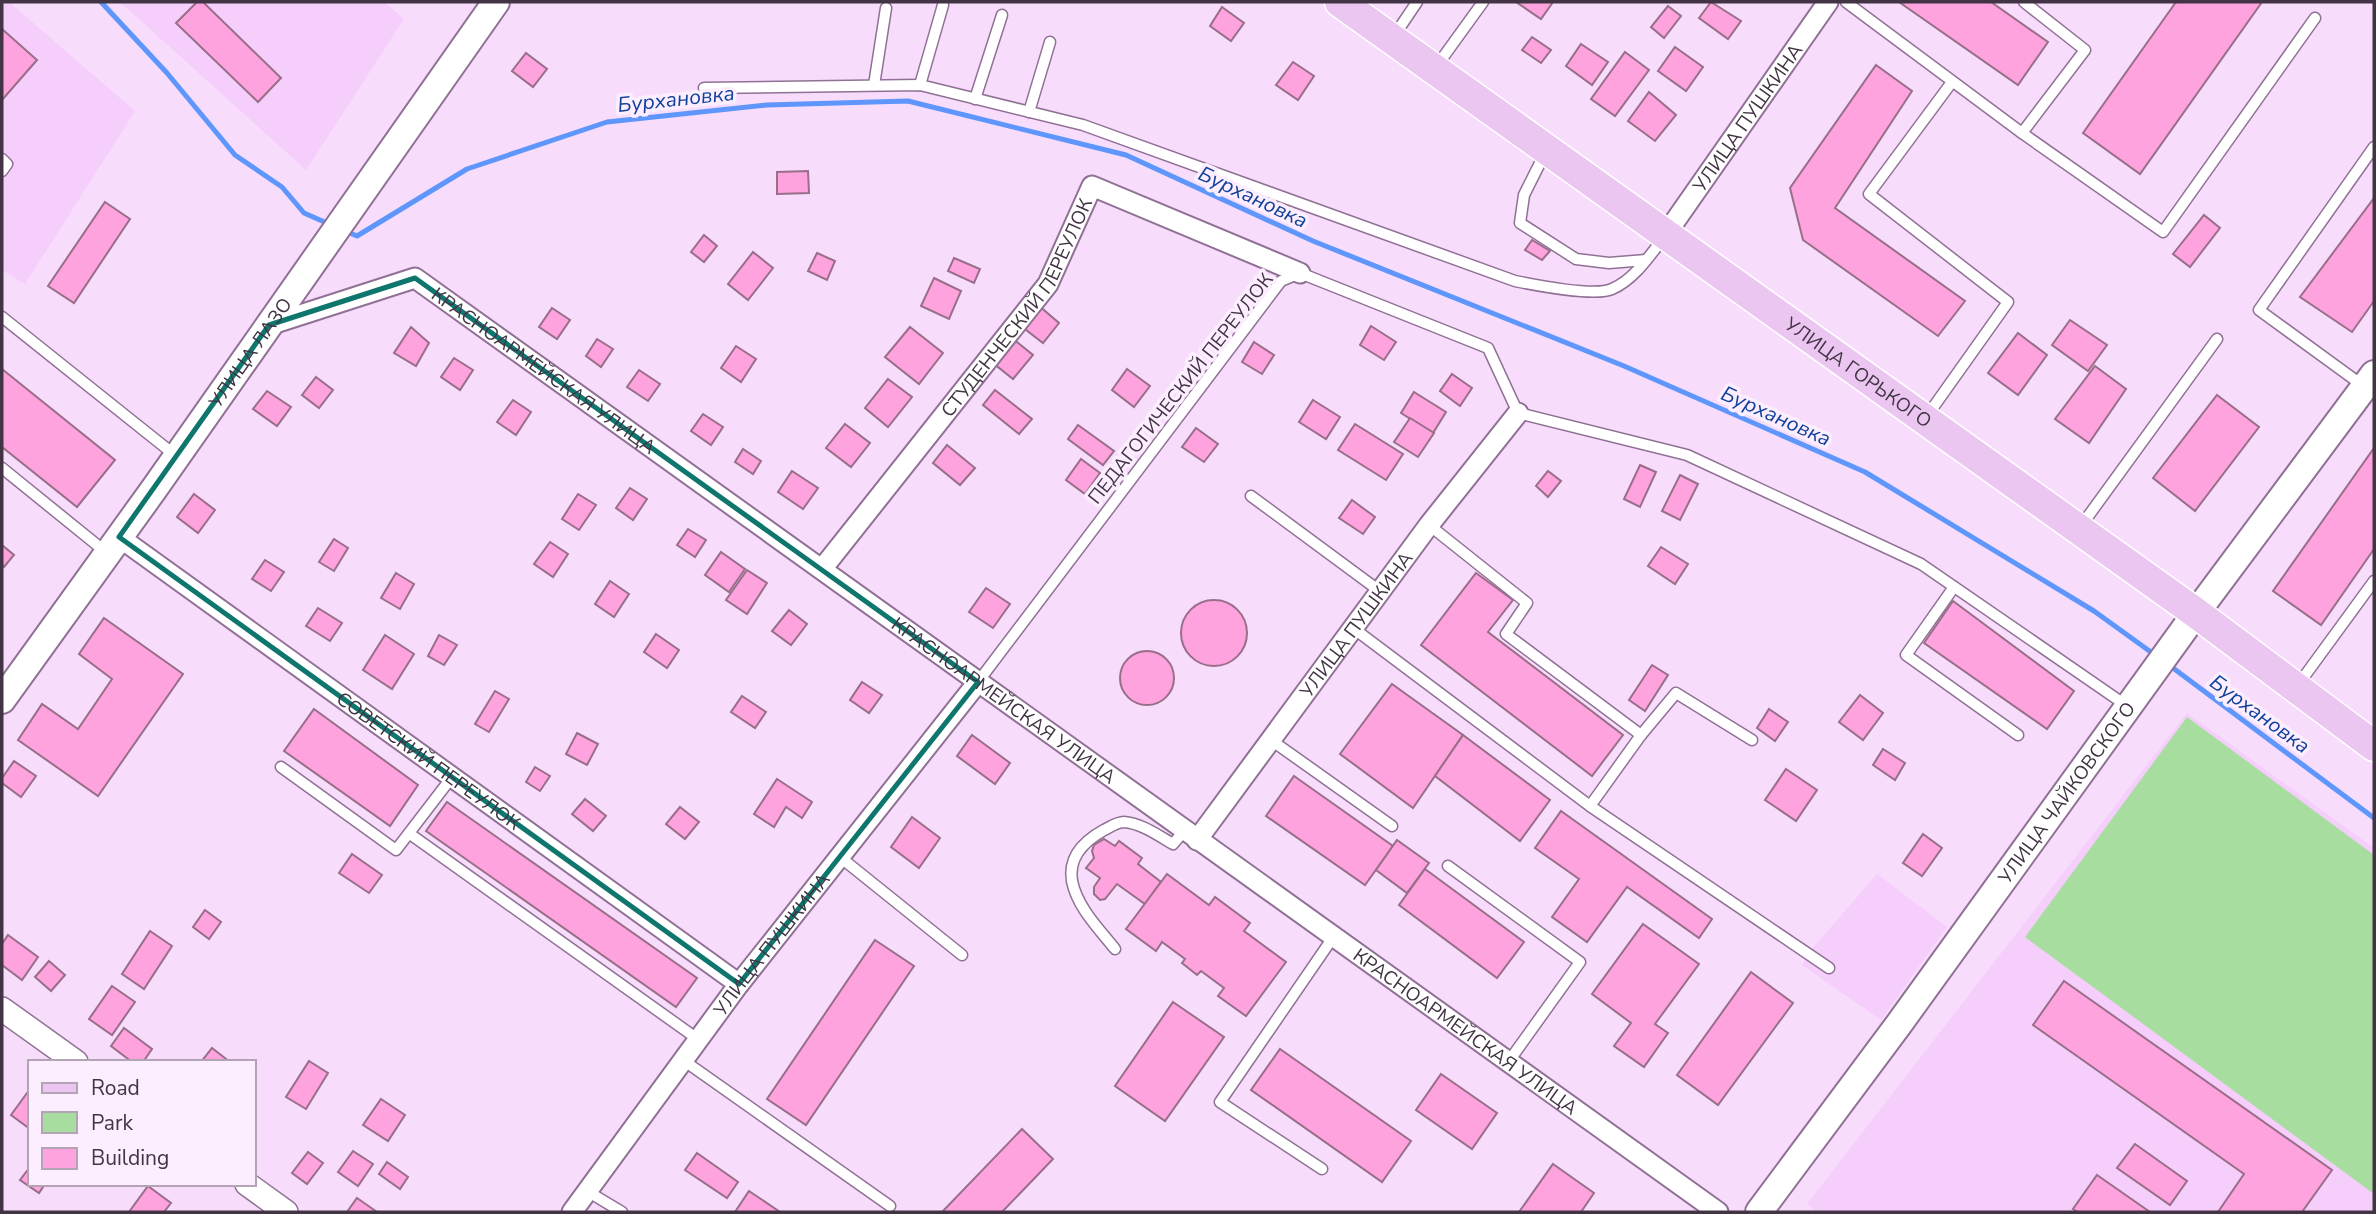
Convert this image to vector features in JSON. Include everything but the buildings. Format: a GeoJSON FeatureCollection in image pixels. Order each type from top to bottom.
{"type":"FeatureCollection","features":[{"type":"Feature","properties":{"kind":"main road","name":"УЛИЦА ЛАЗО"},"geometry":{"type":"LineString","coordinates":[[2,700],[496,2]]}},
{"type":"Feature","properties":{"kind":"main road","name":"УЛИЦА ГОРЬКОГО"},"geometry":{"type":"LineString","coordinates":[[1340,2],[2196,613],[2374,746]]}},
{"type":"Feature","properties":{"kind":"main road","name":"УЛИЦА ЧАЙКОВСКОГО"},"geometry":{"type":"LineString","coordinates":[[1759,1212],[1908,1013],[2165,655],[2370,381]]}},
{"type":"Feature","properties":{"kind":"street","name":"УЛИЦА ПУШКИНА"},"geometry":{"type":"LineString","coordinates":[[1666,234],[1828,2]]}},
{"type":"Feature","properties":{"kind":"street","name":"СТУДЕНЧЕСКИЙ ПЕРЕУЛОК"},"geometry":{"type":"LineString","coordinates":[[822,569],[1048,284],[1091,186],[1300,273]]}},
{"type":"Feature","properties":{"kind":"street","name":"КРАСНОАРМЕЙСКАЯ УЛИЦА"},"geometry":{"type":"LineString","coordinates":[[269,325],[415,278],[1718,1212]]}},
{"type":"Feature","properties":{"kind":"street","name":"УЛИЦА ПУШКИНА"},"geometry":{"type":"LineString","coordinates":[[1191,836],[1271,740],[1429,525],[1518,413]]}},
{"type":"Feature","properties":{"kind":"street","name":"СОВЕТСКИЙ ПЕРЕУЛОК"},"geometry":{"type":"LineString","coordinates":[[113,545],[452,777],[739,984]]}},
{"type":"Feature","properties":{"kind":"street","name":"УЛИЦА ПУШКИНА"},"geometry":{"type":"LineString","coordinates":[[572,1212],[739,984],[978,682]]}},
{"type":"Feature","properties":{"kind":"street"},"geometry":{"type":"LineString","coordinates":[[2,1009],[73,1060]]}},
{"type":"Feature","properties":{"kind":"street"},"geometry":{"type":"LineString","coordinates":[[250,1186],[286,1212]]}},
{"type":"Feature","properties":{"kind":"lane"},"geometry":{"type":"LineString","coordinates":[[1392,39],[1417,2]]}},
{"type":"Feature","properties":{"kind":"lane"},"geometry":{"type":"LineString","coordinates":[[1434,69],[1483,2]]}},
{"type":"Feature","properties":{"kind":"lane"},"geometry":{"type":"LineString","coordinates":[[1846,2],[2022,133],[2163,232],[2315,18]]}},
{"type":"Feature","properties":{"kind":"lane"},"geometry":{"type":"LineString","coordinates":[[2022,133],[2085,50],[2024,2]]}},
{"type":"Feature","properties":{"kind":"lane"},"geometry":{"type":"LineString","coordinates":[[920,85],[943,5]]}},
{"type":"Feature","properties":{"kind":"lane"},"geometry":{"type":"LineString","coordinates":[[874,85],[886,8]]}},
{"type":"Feature","properties":{"kind":"lane"},"geometry":{"type":"LineString","coordinates":[[975,99],[1002,15]]}},
{"type":"Feature","properties":{"kind":"lane"},"geometry":{"type":"LineString","coordinates":[[1029,112],[1050,43]]}},
{"type":"Feature","properties":{"kind":"lane"},"geometry":{"type":"LineString","coordinates":[[1924,419],[2008,302],[1869,194],[1952,82]]}},
{"type":"Feature","properties":{"kind":"lane"},"geometry":{"type":"LineString","coordinates":[[704,88],[920,85],[1083,125],[1516,281],[1565,290],[1611,290],[1640,269],[1666,234]]}},
{"type":"Feature","properties":{"kind":"lane"},"geometry":{"type":"LineString","coordinates":[[2370,381],[2259,310],[2374,146]]}},
{"type":"Feature","properties":{"kind":"lane"},"geometry":{"type":"LineString","coordinates":[[1547,150],[1524,195],[1520,223],[1576,259],[1609,263],[1646,260]]}},
{"type":"Feature","properties":{"kind":"lane"},"geometry":{"type":"LineString","coordinates":[[2,159],[7,164],[2,171]]}},
{"type":"Feature","properties":{"kind":"lane","name":"ПЕДАГОГИЧЕСКИЙ ПЕРЕУЛОК"},"geometry":{"type":"LineString","coordinates":[[978,682],[1281,281],[1300,273],[1488,348],[1518,413]]}},
{"type":"Feature","properties":{"kind":"lane"},"geometry":{"type":"LineString","coordinates":[[2,317],[177,456]]}},
{"type":"Feature","properties":{"kind":"lane"},"geometry":{"type":"LineString","coordinates":[[2078,529],[2217,339]]}},
{"type":"Feature","properties":{"kind":"lane"},"geometry":{"type":"LineString","coordinates":[[1518,413],[1687,455],[1921,564],[2128,707]]}},
{"type":"Feature","properties":{"kind":"lane"},"geometry":{"type":"LineString","coordinates":[[2,468],[113,545]]}},
{"type":"Feature","properties":{"kind":"lane"},"geometry":{"type":"LineString","coordinates":[[1251,496],[1381,592]]}},
{"type":"Feature","properties":{"kind":"lane"},"geometry":{"type":"LineString","coordinates":[[1429,525],[1527,603],[1506,634],[1641,735]]}},
{"type":"Feature","properties":{"kind":"lane"},"geometry":{"type":"LineString","coordinates":[[2295,688],[2374,581]]}},
{"type":"Feature","properties":{"kind":"lane"},"geometry":{"type":"LineString","coordinates":[[1954,587],[1906,654],[2018,735]]}},
{"type":"Feature","properties":{"kind":"lane"},"geometry":{"type":"LineString","coordinates":[[1353,628],[1590,806],[1829,968]]}},
{"type":"Feature","properties":{"kind":"lane"},"geometry":{"type":"LineString","coordinates":[[1590,806],[1641,735],[1676,693],[1752,740]]}},
{"type":"Feature","properties":{"kind":"lane"},"geometry":{"type":"LineString","coordinates":[[1271,740],[1392,826]]}},
{"type":"Feature","properties":{"kind":"lane"},"geometry":{"type":"LineString","coordinates":[[281,767],[396,850],[411,834],[452,777]]}},
{"type":"Feature","properties":{"kind":"lane"},"geometry":{"type":"LineString","coordinates":[[1115,950],[1088,914],[1076,892],[1072,870],[1077,853],[1089,838],[1123,822],[1140,826],[1173,844],[1191,836]]}},
{"type":"Feature","properties":{"kind":"lane"},"geometry":{"type":"LineString","coordinates":[[411,834],[699,1040]]}},
{"type":"Feature","properties":{"kind":"lane"},"geometry":{"type":"LineString","coordinates":[[840,857],[962,955]]}},
{"type":"Feature","properties":{"kind":"lane"},"geometry":{"type":"LineString","coordinates":[[1448,866],[1580,962],[1509,1061]]}},
{"type":"Feature","properties":{"kind":"lane"},"geometry":{"type":"LineString","coordinates":[[1322,1169],[1220,1102],[1335,936]]}},
{"type":"Feature","properties":{"kind":"lane"},"geometry":{"type":"LineString","coordinates":[[683,1060],[890,1206]]}},
{"type":"Feature","properties":{"kind":"lane"},"geometry":{"type":"LineString","coordinates":[[587,1191],[622,1212]]}},
{"type":"Feature","properties":{"kind":"highlighted area"},"geometry":{"type":"Polygon","coordinates":[[[415,278],[978,682],[739,984],[119,537],[269,325],[415,278]]]}},
{"type":"Feature","properties":{"kind":"shaded area"},"geometry":{"type":"Polygon","coordinates":[[[2,2],[9,2],[135,111],[25,284],[2,270],[2,2]]]}},
{"type":"Feature","properties":{"kind":"shaded area"},"geometry":{"type":"Polygon","coordinates":[[[120,2],[384,2],[404,19],[306,170],[120,2]]]}},
{"type":"Feature","properties":{"kind":"shaded area"},"geometry":{"type":"Polygon","coordinates":[[[2187,713],[2374,848],[2374,1212],[1817,1212],[1807,1204],[2187,713]]]}},
{"type":"Feature","properties":{"kind":"shaded area"},"geometry":{"type":"Polygon","coordinates":[[[1877,874],[1947,927],[1881,1020],[1802,965],[1812,949],[1877,874]]]}},
{"type":"Feature","properties":{"kind":"green space"},"geometry":{"type":"Polygon","coordinates":[[[2187,717],[2374,855],[2374,1194],[2025,937],[2187,717]]]}},
{"type":"Feature","properties":{"kind":"waterway","name":"Бурхановка"},"geometry":{"type":"LineString","coordinates":[[101,2],[167,73],[235,155],[282,187],[304,213],[329,224]]}},
{"type":"Feature","properties":{"kind":"waterway","name":"Бурхановка"},"geometry":{"type":"LineString","coordinates":[[345,231],[357,236],[467,169],[607,122],[767,105],[908,101],[1126,155],[1313,241],[1624,366],[1865,472],[2094,611],[2155,655]]}},
{"type":"Feature","properties":{"kind":"waterway","name":"Бурхановка"},"geometry":{"type":"LineString","coordinates":[[2169,665],[2374,818]]}}]}
